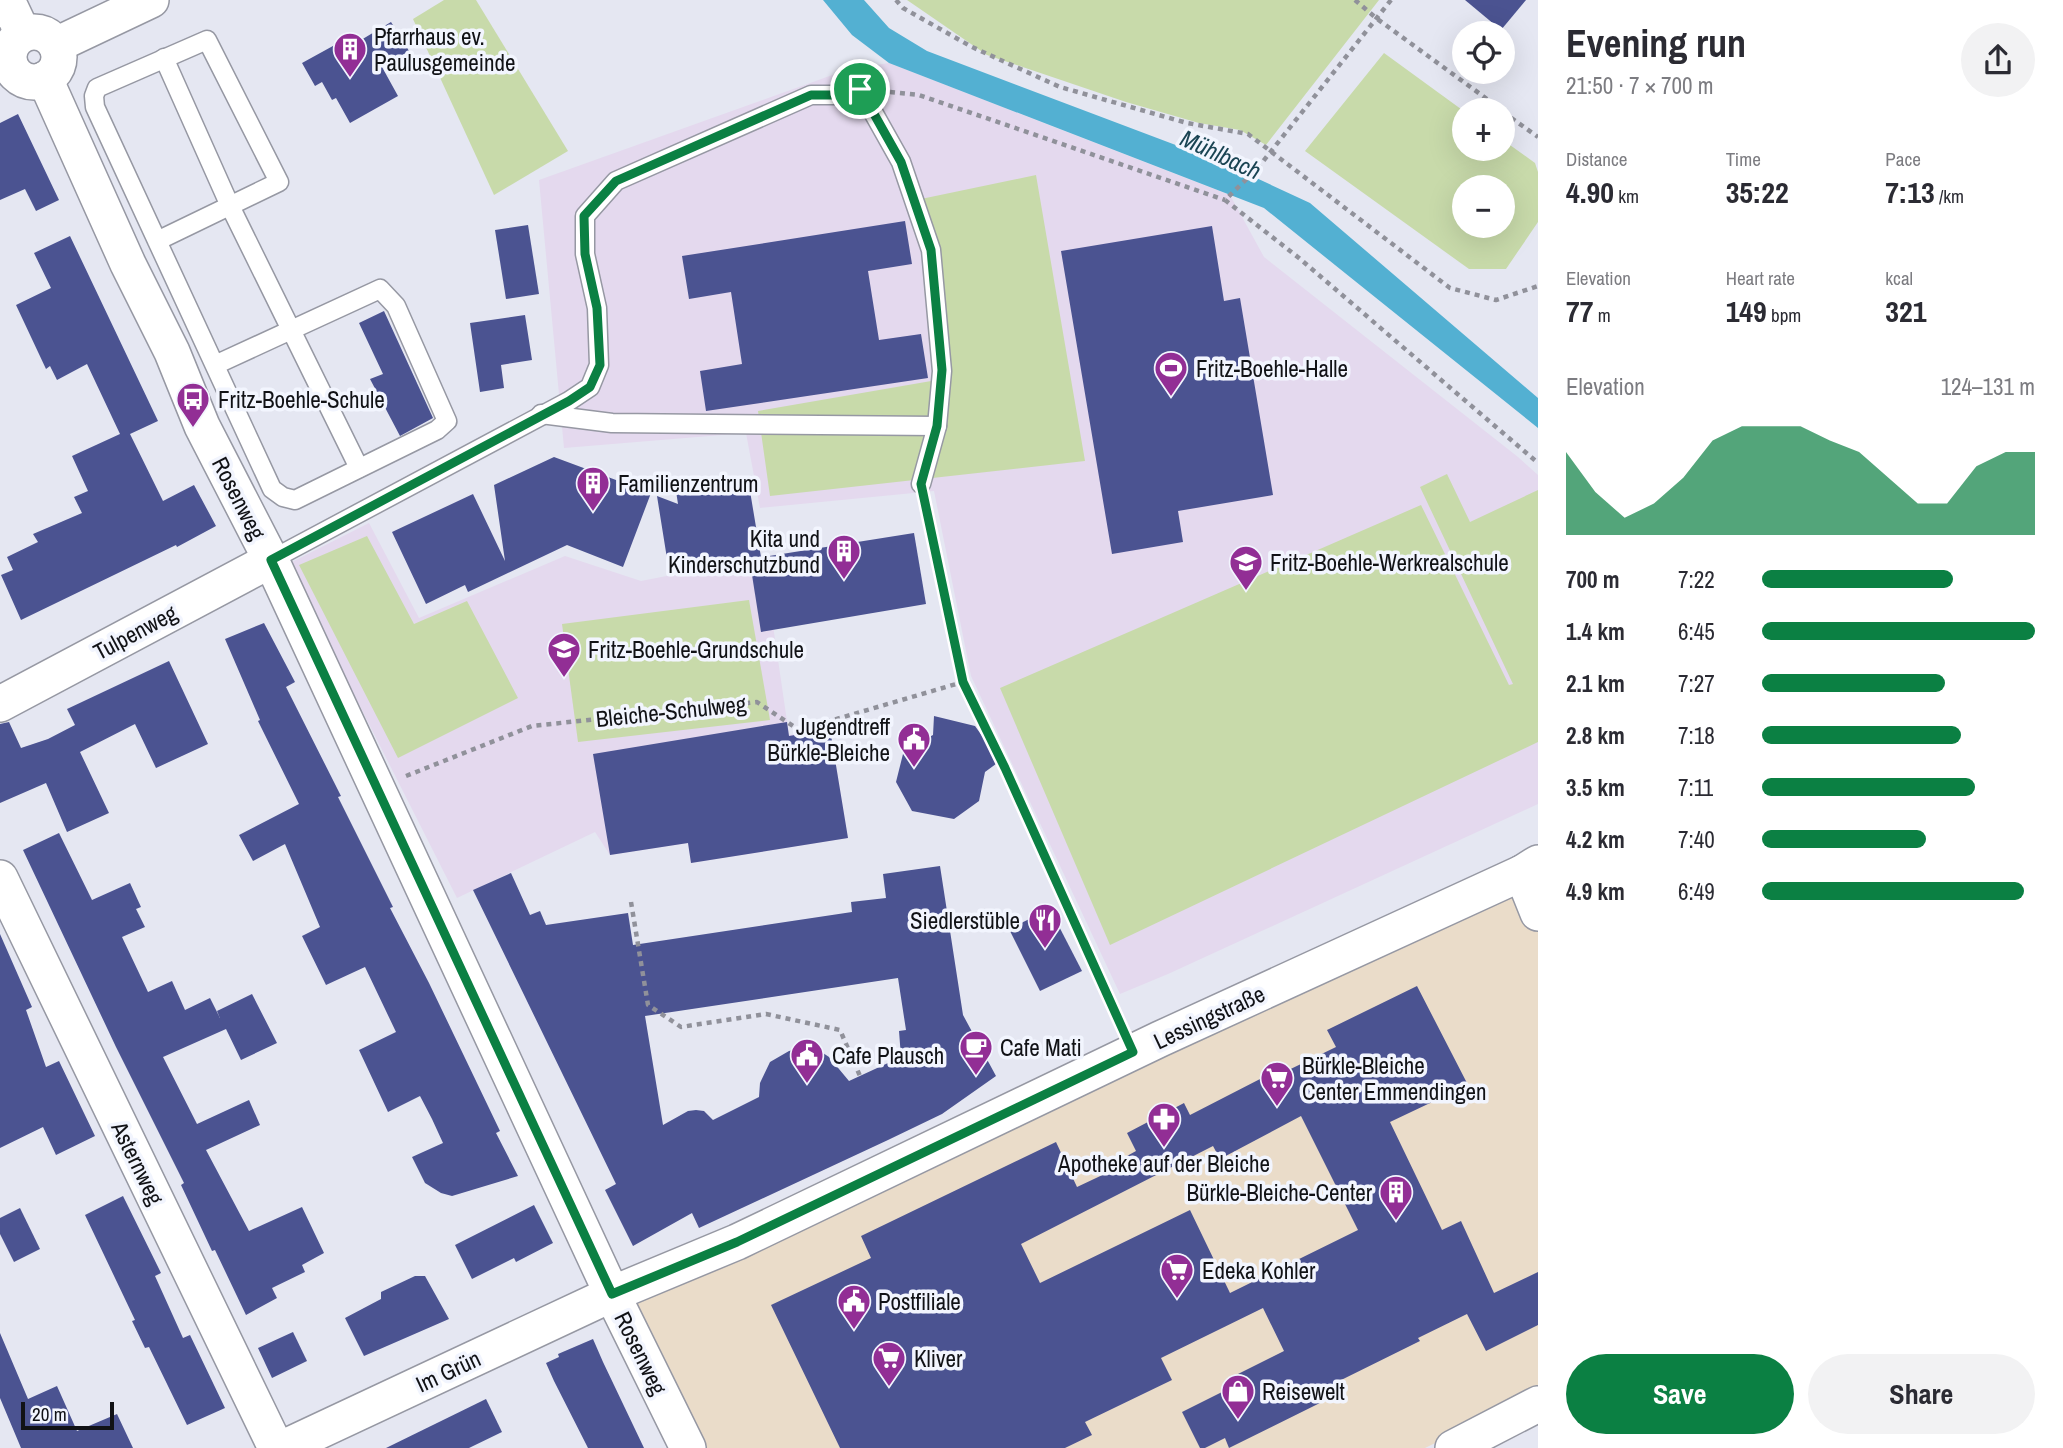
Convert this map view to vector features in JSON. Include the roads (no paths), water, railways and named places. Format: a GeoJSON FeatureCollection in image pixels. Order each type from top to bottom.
{"type":"FeatureCollection","features":[{"type":"Feature","properties":{"kind":"street"},"geometry":{"type":"LineString","coordinates":[[7,0],[23,34]]}},
{"type":"Feature","properties":{"kind":"street"},"geometry":{"type":"LineString","coordinates":[[56,45],[150,0]]}},
{"type":"Feature","properties":{"kind":"street"},"geometry":{"type":"LineString","coordinates":[[41,33],[56,45],[57,65],[45,79],[35,82],[26,80],[6,70],[10,49],[15,40],[23,34],[41,33]]}},
{"type":"Feature","properties":{"kind":"street","name":"Rosenweg"},"geometry":{"type":"LineString","coordinates":[[45,79],[128,264],[172,352],[202,426],[271,560],[612,1294],[688,1448]]}},
{"type":"Feature","properties":{"kind":"street","name":"Tulpenweg"},"geometry":{"type":"LineString","coordinates":[[0,704],[271,560]]}},
{"type":"Feature","properties":{"kind":"street"},"geometry":{"type":"LineString","coordinates":[[1530,868],[1538,913]]}},
{"type":"Feature","properties":{"kind":"street","name":"Lessingstraße"},"geometry":{"type":"LineString","coordinates":[[612,1294],[737,1242],[1133,1052],[1530,868]]}},
{"type":"Feature","properties":{"kind":"street","name":"Asternweg"},"geometry":{"type":"LineString","coordinates":[[0,878],[276,1448]]}},
{"type":"Feature","properties":{"kind":"street","name":"Im Grün"},"geometry":{"type":"LineString","coordinates":[[283,1448],[612,1294]]}},
{"type":"Feature","properties":{"kind":"street"},"geometry":{"type":"LineString","coordinates":[[1453,1448],[1538,1404]]}},
{"type":"Feature","properties":{"kind":"lane"},"geometry":{"type":"LineString","coordinates":[[157,241],[279,182],[207,40],[97,88],[94,96],[95,107],[157,241],[215,365],[272,489],[283,497],[295,500],[437,430],[447,421],[396,306],[380,289],[215,365]]}},
{"type":"Feature","properties":{"kind":"lane"},"geometry":{"type":"LineString","coordinates":[[164,58],[230,206],[359,468]]}},
{"type":"Feature","properties":{"kind":"lane"},"geometry":{"type":"LineString","coordinates":[[271,560],[590,387],[600,365],[597,308],[585,254],[584,216],[616,181],[811,95],[839,95],[860,89],[901,162],[931,250],[942,370],[937,426],[921,484]]}},
{"type":"Feature","properties":{"kind":"lane"},"geometry":{"type":"LineString","coordinates":[[541,414],[612,423],[937,426]]}},
{"type":"Feature","properties":{"kind":"water"},"geometry":{"type":"Polygon","coordinates":[[[823,0],[864,0],[889,28],[927,51],[1226,164],[1310,203],[1538,398],[1538,428],[1264,208],[889,63],[852,35],[823,0]]]}},
{"type":"Feature","properties":{"kind":"place","name":"Pfarrhaus ev. Paulusgemeinde"},"geometry":{"type":"Point","coordinates":[350,79]}},
{"type":"Feature","properties":{"kind":"place","name":"Fritz-Boehle-Halle"},"geometry":{"type":"Point","coordinates":[1171,398]}},
{"type":"Feature","properties":{"kind":"place","name":"Fritz-Boehle-Schule"},"geometry":{"type":"Point","coordinates":[193,429]}},
{"type":"Feature","properties":{"kind":"place","name":"Familienzentrum"},"geometry":{"type":"Point","coordinates":[593,513]}},
{"type":"Feature","properties":{"kind":"place","name":"Kita und Kinderschutzbund"},"geometry":{"type":"Point","coordinates":[844,581]}},
{"type":"Feature","properties":{"kind":"place","name":"Fritz-Boehle-Werkrealschule"},"geometry":{"type":"Point","coordinates":[1246,592]}},
{"type":"Feature","properties":{"kind":"place","name":"Fritz-Boehle-Grundschule"},"geometry":{"type":"Point","coordinates":[564,679]}},
{"type":"Feature","properties":{"kind":"place","name":"Jugendtreff Bürkle-Bleiche"},"geometry":{"type":"Point","coordinates":[914,769]}},
{"type":"Feature","properties":{"kind":"place","name":"Siedlerstüble"},"geometry":{"type":"Point","coordinates":[1045,950]}},
{"type":"Feature","properties":{"kind":"place","name":"Cafe Mati"},"geometry":{"type":"Point","coordinates":[976,1077]}},
{"type":"Feature","properties":{"kind":"place","name":"Cafe Plausch"},"geometry":{"type":"Point","coordinates":[807,1085]}},
{"type":"Feature","properties":{"kind":"place","name":"Bürkle-Bleiche Center Emmendingen"},"geometry":{"type":"Point","coordinates":[1277,1108]}},
{"type":"Feature","properties":{"kind":"place","name":"Apotheke auf der Bleiche"},"geometry":{"type":"Point","coordinates":[1164,1149]}},
{"type":"Feature","properties":{"kind":"place","name":"Bürkle-Bleiche-Center"},"geometry":{"type":"Point","coordinates":[1396,1222]}},
{"type":"Feature","properties":{"kind":"place","name":"Edeka Kohler"},"geometry":{"type":"Point","coordinates":[1177,1300]}},
{"type":"Feature","properties":{"kind":"place","name":"Postfiliale"},"geometry":{"type":"Point","coordinates":[854,1331]}},
{"type":"Feature","properties":{"kind":"place","name":"Kliver"},"geometry":{"type":"Point","coordinates":[889,1388]}},
{"type":"Feature","properties":{"kind":"place","name":"Reisewelt"},"geometry":{"type":"Point","coordinates":[1238,1421]}},
{"type":"Feature","properties":{"kind":"water label","name":"Mühlbach"},"geometry":{"type":"Point","coordinates":[1221,154]}}]}
